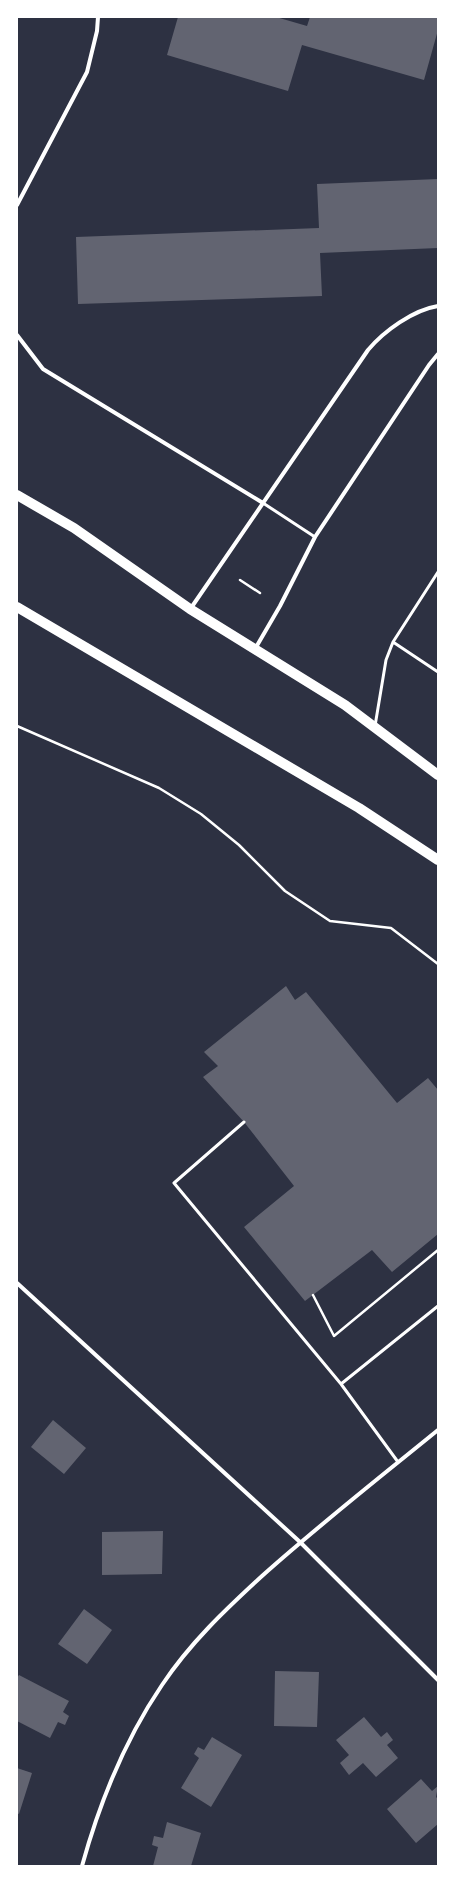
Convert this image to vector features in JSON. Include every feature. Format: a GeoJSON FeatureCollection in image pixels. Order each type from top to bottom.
{"type":"FeatureCollection","features":[{"type":"Feature","properties":{"kind":"main road"},"geometry":{"type":"LineString","coordinates":[[17,495],[74,528],[190,610],[345,705],[438,776]]}},
{"type":"Feature","properties":{"kind":"main road"},"geometry":{"type":"LineString","coordinates":[[17,607],[359,808],[438,860]]}},
{"type":"Feature","properties":{"kind":"street"},"geometry":{"type":"LineString","coordinates":[[17,205],[87,72],[97,32],[98,17]]}},
{"type":"Feature","properties":{"kind":"street"},"geometry":{"type":"LineString","coordinates":[[190,610],[368,350],[381,335],[426,308],[438,306]]}},
{"type":"Feature","properties":{"kind":"street"},"geometry":{"type":"LineString","coordinates":[[17,335],[43,369],[263,503]]}},
{"type":"Feature","properties":{"kind":"street"},"geometry":{"type":"LineString","coordinates":[[255,649],[280,606],[315,537],[429,365],[438,354]]}},
{"type":"Feature","properties":{"kind":"street"},"geometry":{"type":"LineString","coordinates":[[17,1282],[300,1542],[438,1680]]}},
{"type":"Feature","properties":{"kind":"street"},"geometry":{"type":"LineString","coordinates":[[82,1866],[93,1824],[123,1750],[162,1685],[188,1649],[215,1619],[300,1542],[438,1430]]}},
{"type":"Feature","properties":{"kind":"lane"},"geometry":{"type":"LineString","coordinates":[[263,503],[315,537]]}},
{"type":"Feature","properties":{"kind":"lane"},"geometry":{"type":"LineString","coordinates":[[374,728],[386,660],[393,642],[438,572]]}},
{"type":"Feature","properties":{"kind":"lane"},"geometry":{"type":"LineString","coordinates":[[393,642],[438,672]]}},
{"type":"Feature","properties":{"kind":"lane"},"geometry":{"type":"LineString","coordinates":[[244,1122],[174,1183],[341,1384],[398,1462]]}},
{"type":"Feature","properties":{"kind":"lane"},"geometry":{"type":"LineString","coordinates":[[341,1384],[438,1306]]}},
{"type":"Feature","properties":{"kind":"path"},"geometry":{"type":"LineString","coordinates":[[240,580],[260,594]]}},
{"type":"Feature","properties":{"kind":"path"},"geometry":{"type":"LineString","coordinates":[[17,726],[159,788],[189,807],[239,845],[284,891],[330,920],[391,928],[438,964]]}},
{"type":"Feature","properties":{"kind":"path"},"geometry":{"type":"LineString","coordinates":[[313,1295],[334,1336],[438,1250]]}},
{"type":"Feature","properties":{"kind":"building"},"geometry":{"type":"Polygon","coordinates":[[[178,17],[276,17],[307,26],[310,17],[438,17],[438,30],[424,80],[302,45],[288,91],[167,55],[178,17]]]}},
{"type":"Feature","properties":{"kind":"building"},"geometry":{"type":"Polygon","coordinates":[[[438,179],[438,248],[320,253],[322,296],[78,304],[76,237],[319,228],[317,184],[438,179]]]}},
{"type":"Feature","properties":{"kind":"building"},"geometry":{"type":"Polygon","coordinates":[[[286,986],[295,1000],[306,992],[397,1103],[428,1078],[438,1090],[438,1234],[392,1272],[372,1250],[305,1301],[244,1227],[294,1186],[244,1122],[203,1077],[218,1066],[204,1052],[286,986]]]}},
{"type":"Feature","properties":{"kind":"building"},"geometry":{"type":"Polygon","coordinates":[[[53,1420],[86,1448],[64,1474],[31,1447],[53,1420]]]}},
{"type":"Feature","properties":{"kind":"building"},"geometry":{"type":"Polygon","coordinates":[[[163,1531],[162,1574],[102,1575],[102,1532],[163,1531]]]}},
{"type":"Feature","properties":{"kind":"building"},"geometry":{"type":"Polygon","coordinates":[[[84,1609],[112,1630],[87,1664],[58,1644],[84,1609]]]}},
{"type":"Feature","properties":{"kind":"building"},"geometry":{"type":"Polygon","coordinates":[[[275,1671],[319,1672],[317,1727],[274,1726],[275,1671]]]}},
{"type":"Feature","properties":{"kind":"building"},"geometry":{"type":"Polygon","coordinates":[[[19,1675],[69,1701],[63,1712],[69,1716],[65,1725],[58,1722],[50,1738],[17,1721],[17,1678],[19,1675]]]}},
{"type":"Feature","properties":{"kind":"building"},"geometry":{"type":"Polygon","coordinates":[[[364,1717],[381,1737],[387,1732],[393,1740],[387,1745],[398,1758],[376,1777],[363,1763],[349,1775],[340,1763],[349,1755],[336,1740],[364,1717]]]}},
{"type":"Feature","properties":{"kind":"building"},"geometry":{"type":"Polygon","coordinates":[[[212,1737],[242,1755],[211,1807],[181,1788],[199,1758],[194,1754],[198,1747],[204,1750],[212,1737]]]}},
{"type":"Feature","properties":{"kind":"building"},"geometry":{"type":"Polygon","coordinates":[[[17,1768],[32,1773],[19,1814],[17,1813],[17,1768]]]}},
{"type":"Feature","properties":{"kind":"building"},"geometry":{"type":"Polygon","coordinates":[[[421,1779],[432,1791],[438,1786],[436,1797],[438,1799],[438,1824],[416,1843],[387,1809],[421,1779]]]}},
{"type":"Feature","properties":{"kind":"building"},"geometry":{"type":"Polygon","coordinates":[[[167,1822],[201,1833],[191,1866],[153,1866],[158,1847],[152,1845],[154,1836],[163,1838],[167,1822]]]}}]}
